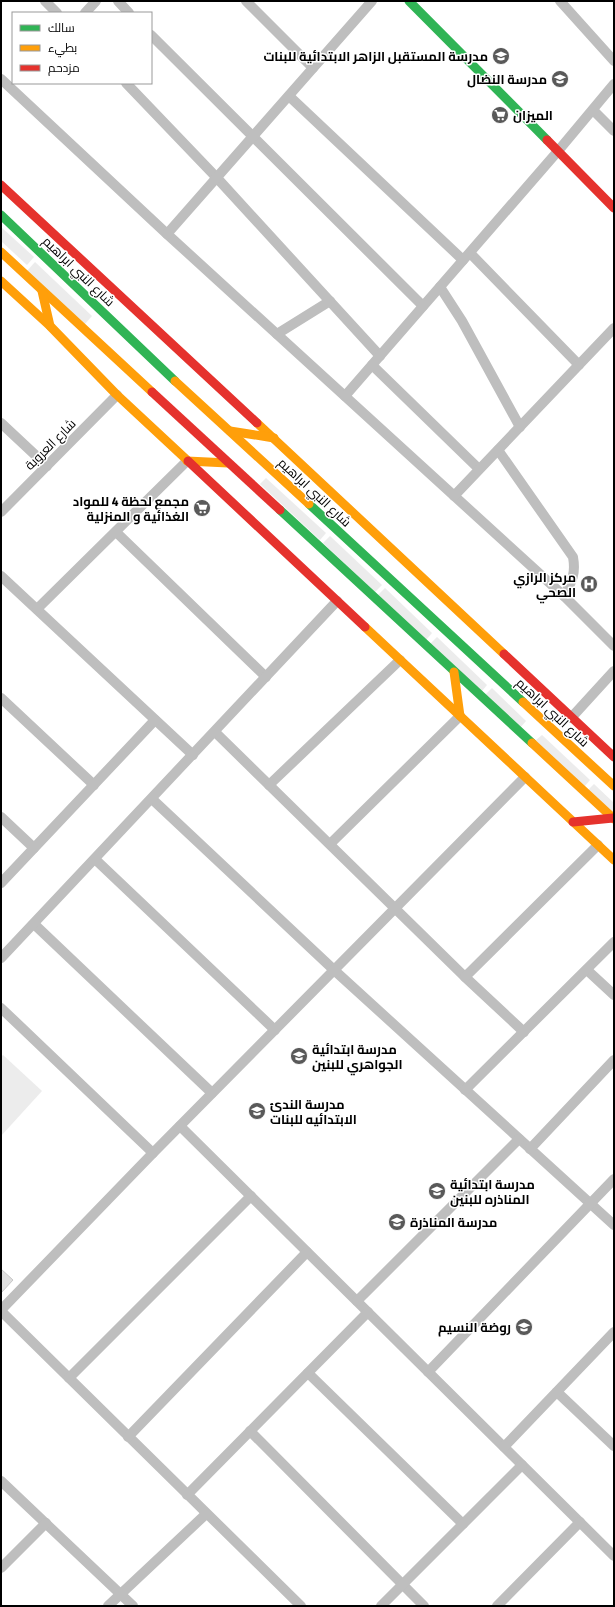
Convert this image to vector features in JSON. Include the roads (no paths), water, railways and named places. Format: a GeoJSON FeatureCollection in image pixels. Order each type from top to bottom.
{"type":"FeatureCollection","features":[{"type":"Feature","properties":{"kind":"street"},"geometry":{"type":"LineString","coordinates":[[45,1],[56,12]]}},
{"type":"Feature","properties":{"kind":"street"},"geometry":{"type":"LineString","coordinates":[[85,12],[96,1]]}},
{"type":"Feature","properties":{"kind":"street"},"geometry":{"type":"LineString","coordinates":[[118,1],[129,12]]}},
{"type":"Feature","properties":{"kind":"street"},"geometry":{"type":"LineString","coordinates":[[246,1],[313,68]]}},
{"type":"Feature","properties":{"kind":"street"},"geometry":{"type":"LineString","coordinates":[[167,234],[372,1]]}},
{"type":"Feature","properties":{"kind":"street"},"geometry":{"type":"LineString","coordinates":[[409,1],[614,208]]}},
{"type":"Feature","properties":{"kind":"street"},"geometry":{"type":"LineString","coordinates":[[560,1],[614,61]]}},
{"type":"Feature","properties":{"kind":"street"},"geometry":{"type":"LineString","coordinates":[[152,36],[423,306]]}},
{"type":"Feature","properties":{"kind":"street"},"geometry":{"type":"LineString","coordinates":[[1,79],[16,87],[167,234],[564,596],[614,646]]}},
{"type":"Feature","properties":{"kind":"street"},"geometry":{"type":"LineString","coordinates":[[127,84],[217,178],[380,356]]}},
{"type":"Feature","properties":{"kind":"street"},"geometry":{"type":"LineString","coordinates":[[345,396],[558,151],[614,84]]}},
{"type":"Feature","properties":{"kind":"street"},"geometry":{"type":"LineString","coordinates":[[289,96],[467,256],[579,365]]}},
{"type":"Feature","properties":{"kind":"street"},"geometry":{"type":"LineString","coordinates":[[592,110],[614,131]]}},
{"type":"Feature","properties":{"kind":"street"},"geometry":{"type":"LineString","coordinates":[[1,185],[274,438],[614,757]]}},
{"type":"Feature","properties":{"kind":"street","name":"شارع النبي ابراهيم"},"geometry":{"type":"LineString","coordinates":[[1,215],[198,402],[614,786]]}},
{"type":"Feature","properties":{"kind":"street"},"geometry":{"type":"LineString","coordinates":[[1,252],[614,819]]}},
{"type":"Feature","properties":{"kind":"street"},"geometry":{"type":"LineString","coordinates":[[1,281],[50,326],[117,395],[614,860]]}},
{"type":"Feature","properties":{"kind":"street"},"geometry":{"type":"LineString","coordinates":[[440,287],[468,332],[520,427]]}},
{"type":"Feature","properties":{"kind":"street"},"geometry":{"type":"LineString","coordinates":[[42,291],[50,326]]}},
{"type":"Feature","properties":{"kind":"street"},"geometry":{"type":"LineString","coordinates":[[277,334],[330,301]]}},
{"type":"Feature","properties":{"kind":"street"},"geometry":{"type":"LineString","coordinates":[[454,496],[614,328]]}},
{"type":"Feature","properties":{"kind":"street"},"geometry":{"type":"LineString","coordinates":[[372,365],[479,469]]}},
{"type":"Feature","properties":{"kind":"street"},"geometry":{"type":"LineString","coordinates":[[160,400],[177,382]]}},
{"type":"Feature","properties":{"kind":"street","name":"شارع العروبة"},"geometry":{"type":"LineString","coordinates":[[1,512],[117,395]]}},
{"type":"Feature","properties":{"kind":"street"},"geometry":{"type":"LineString","coordinates":[[179,418],[198,402]]}},
{"type":"Feature","properties":{"kind":"street"},"geometry":{"type":"LineString","coordinates":[[1,423],[47,466]]}},
{"type":"Feature","properties":{"kind":"street"},"geometry":{"type":"LineString","coordinates":[[230,431],[274,438]]}},
{"type":"Feature","properties":{"kind":"street"},"geometry":{"type":"LineString","coordinates":[[498,450],[573,557],[575,567],[574,576],[564,596]]}},
{"type":"Feature","properties":{"kind":"street"},"geometry":{"type":"LineString","coordinates":[[37,609],[187,460],[228,463]]}},
{"type":"Feature","properties":{"kind":"street"},"geometry":{"type":"LineString","coordinates":[[116,532],[266,677]]}},
{"type":"Feature","properties":{"kind":"street"},"geometry":{"type":"LineString","coordinates":[[1,576],[193,755]]}},
{"type":"Feature","properties":{"kind":"street"},"geometry":{"type":"LineString","coordinates":[[1,958],[337,601]]}},
{"type":"Feature","properties":{"kind":"street"},"geometry":{"type":"LineString","coordinates":[[269,785],[400,660]]}},
{"type":"Feature","properties":{"kind":"street"},"geometry":{"type":"LineString","coordinates":[[571,718],[614,671]]}},
{"type":"Feature","properties":{"kind":"street"},"geometry":{"type":"LineString","coordinates":[[454,672],[460,716]]}},
{"type":"Feature","properties":{"kind":"street"},"geometry":{"type":"LineString","coordinates":[[1,698],[94,785]]}},
{"type":"Feature","properties":{"kind":"street"},"geometry":{"type":"LineString","coordinates":[[330,844],[460,716]]}},
{"type":"Feature","properties":{"kind":"street"},"geometry":{"type":"LineString","coordinates":[[1,883],[155,720]]}},
{"type":"Feature","properties":{"kind":"street"},"geometry":{"type":"LineString","coordinates":[[215,732],[465,977],[524,1032]]}},
{"type":"Feature","properties":{"kind":"street"},"geometry":{"type":"LineString","coordinates":[[301,1606],[187,1496],[1,1311],[153,1153],[525,776]]}},
{"type":"Feature","properties":{"kind":"street"},"geometry":{"type":"LineString","coordinates":[[152,799],[334,970],[614,1225]]}},
{"type":"Feature","properties":{"kind":"street"},"geometry":{"type":"LineString","coordinates":[[1,818],[34,848]]}},
{"type":"Feature","properties":{"kind":"street"},"geometry":{"type":"LineString","coordinates":[[573,822],[614,819]]}},
{"type":"Feature","properties":{"kind":"street"},"geometry":{"type":"LineString","coordinates":[[465,977],[598,845]]}},
{"type":"Feature","properties":{"kind":"street"},"geometry":{"type":"LineString","coordinates":[[95,859],[275,1030]]}},
{"type":"Feature","properties":{"kind":"street"},"geometry":{"type":"LineString","coordinates":[[34,924],[212,1093]]}},
{"type":"Feature","properties":{"kind":"street"},"geometry":{"type":"LineString","coordinates":[[465,1090],[614,942]]}},
{"type":"Feature","properties":{"kind":"street"},"geometry":{"type":"LineString","coordinates":[[587,970],[614,995]]}},
{"type":"Feature","properties":{"kind":"street"},"geometry":{"type":"LineString","coordinates":[[1,1008],[153,1153]]}},
{"type":"Feature","properties":{"kind":"street"},"geometry":{"type":"LineString","coordinates":[[530,1149],[614,1060]]}},
{"type":"Feature","properties":{"kind":"street"},"geometry":{"type":"LineString","coordinates":[[180,1126],[614,1556]]}},
{"type":"Feature","properties":{"kind":"street"},"geometry":{"type":"LineString","coordinates":[[357,1301],[519,1139]]}},
{"type":"Feature","properties":{"kind":"street"},"geometry":{"type":"LineString","coordinates":[[428,1372],[614,1179]]}},
{"type":"Feature","properties":{"kind":"street"},"geometry":{"type":"LineString","coordinates":[[69,1378],[251,1196]]}},
{"type":"Feature","properties":{"kind":"street"},"geometry":{"type":"LineString","coordinates":[[128,1437],[306,1252]]}},
{"type":"Feature","properties":{"kind":"street"},"geometry":{"type":"LineString","coordinates":[[187,1496],[368,1312]]}},
{"type":"Feature","properties":{"kind":"street"},"geometry":{"type":"LineString","coordinates":[[504,1447],[614,1332]]}},
{"type":"Feature","properties":{"kind":"street"},"geometry":{"type":"LineString","coordinates":[[308,1373],[463,1524]]}},
{"type":"Feature","properties":{"kind":"street"},"geometry":{"type":"LineString","coordinates":[[557,1392],[614,1446]]}},
{"type":"Feature","properties":{"kind":"street"},"geometry":{"type":"LineString","coordinates":[[250,1431],[424,1606]]}},
{"type":"Feature","properties":{"kind":"street"},"geometry":{"type":"LineString","coordinates":[[381,1606],[401,1584],[522,1465]]}},
{"type":"Feature","properties":{"kind":"street"},"geometry":{"type":"LineString","coordinates":[[1,1481],[133,1606]]}},
{"type":"Feature","properties":{"kind":"street"},"geometry":{"type":"LineString","coordinates":[[108,1606],[206,1514]]}},
{"type":"Feature","properties":{"kind":"street"},"geometry":{"type":"LineString","coordinates":[[498,1606],[580,1522]]}},
{"type":"Feature","properties":{"kind":"street"},"geometry":{"type":"LineString","coordinates":[[1,1568],[46,1523]]}},
{"type":"Feature","properties":{"kind":"place","name":"مدرسة المستقبل الزاهر الابتدائية للبنات"},"geometry":{"type":"Point","coordinates":[501,56]}},
{"type":"Feature","properties":{"kind":"place","name":"مدرسة النضال"},"geometry":{"type":"Point","coordinates":[560,79]}},
{"type":"Feature","properties":{"kind":"place","name":"الميزان"},"geometry":{"type":"Point","coordinates":[500,115]}},
{"type":"Feature","properties":{"kind":"place","name":"مجمع لحظة 4 للمواد الغذائية و المنزلية"},"geometry":{"type":"Point","coordinates":[202,508]}},
{"type":"Feature","properties":{"kind":"place","name":"مركز الرازي الصحي"},"geometry":{"type":"Point","coordinates":[589,584]}},
{"type":"Feature","properties":{"kind":"place","name":"مدرسة ابتدائية الجواهري للبنين"},"geometry":{"type":"Point","coordinates":[299,1056]}},
{"type":"Feature","properties":{"kind":"place","name":"مدرسة الندئ الابتدائيه للبنات"},"geometry":{"type":"Point","coordinates":[257,1111]}},
{"type":"Feature","properties":{"kind":"place","name":"مدرسة ابتدائية المناذره للبنين"},"geometry":{"type":"Point","coordinates":[437,1191]}},
{"type":"Feature","properties":{"kind":"place","name":"مدرسة المناذرة"},"geometry":{"type":"Point","coordinates":[397,1222]}},
{"type":"Feature","properties":{"kind":"place","name":"روضة النسيم"},"geometry":{"type":"Point","coordinates":[524,1327]}}]}
